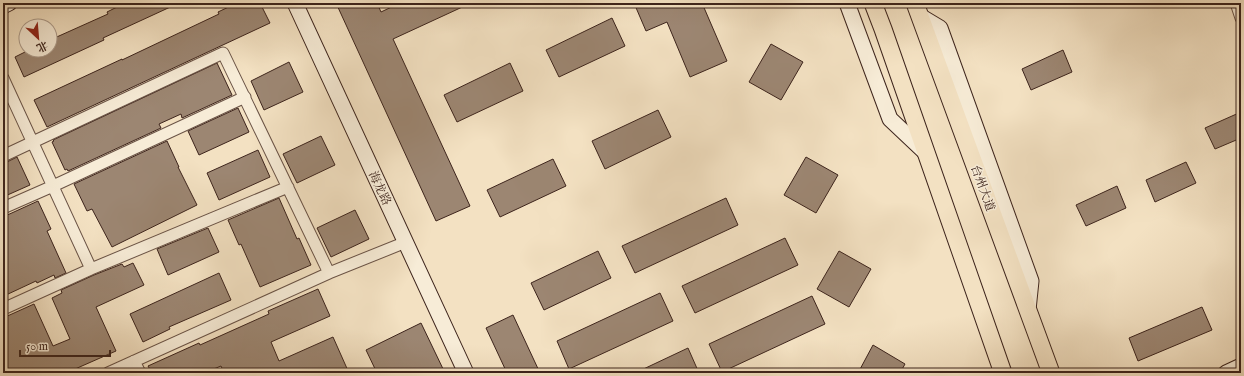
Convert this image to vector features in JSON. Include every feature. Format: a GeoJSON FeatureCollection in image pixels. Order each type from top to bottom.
{"type":"FeatureCollection","features":[{"type":"Feature","properties":{"kind":"main road"},"geometry":{"type":"LineString","coordinates":[[873,3],[1002,373]]}},
{"type":"Feature","properties":{"kind":"main road","name":"台州大道"},"geometry":{"type":"LineString","coordinates":[[918,10],[1051,373]]}},
{"type":"Feature","properties":{"kind":"street"},"geometry":{"type":"LineString","coordinates":[[3,6],[9,3]]}},
{"type":"Feature","properties":{"kind":"street","name":"海龙路"},"geometry":{"type":"LineString","coordinates":[[295,3],[466,373]]}},
{"type":"Feature","properties":{"kind":"street"},"geometry":{"type":"LineString","coordinates":[[847,3],[890,119],[926,153]]}},
{"type":"Feature","properties":{"kind":"street"},"geometry":{"type":"LineString","coordinates":[[1236,3],[1241,18]]}},
{"type":"Feature","properties":{"kind":"street"},"geometry":{"type":"LineString","coordinates":[[3,156],[224,53],[329,273]]}},
{"type":"Feature","properties":{"kind":"street"},"geometry":{"type":"LineString","coordinates":[[3,78],[91,269]]}},
{"type":"Feature","properties":{"kind":"street"},"geometry":{"type":"LineString","coordinates":[[3,208],[245,97]]}},
{"type":"Feature","properties":{"kind":"street"},"geometry":{"type":"LineString","coordinates":[[3,309],[91,269],[288,187]]}},
{"type":"Feature","properties":{"kind":"street"},"geometry":{"type":"LineString","coordinates":[[108,373],[329,273],[406,242]]}},
{"type":"Feature","properties":{"kind":"street"},"geometry":{"type":"LineString","coordinates":[[134,361],[140,373]]}},
{"type":"Feature","properties":{"kind":"street"},"geometry":{"type":"LineString","coordinates":[[1226,373],[1241,366]]}},
{"type":"Feature","properties":{"kind":"building"},"geometry":{"type":"Polygon","coordinates":[[[125,3],[179,3],[24,77],[15,57],[18,56],[18,58],[58,58],[58,36],[108,14],[107,12],[125,3]]]}},
{"type":"Feature","properties":{"kind":"building"},"geometry":{"type":"Polygon","coordinates":[[[237,3],[260,3],[270,23],[47,127],[34,100],[219,14],[218,12],[237,3]]]}},
{"type":"Feature","properties":{"kind":"building"},"geometry":{"type":"Polygon","coordinates":[[[336,3],[377,3],[381,12],[400,3],[471,3],[393,39],[470,206],[436,221],[336,3]]]}},
{"type":"Feature","properties":{"kind":"building"},"geometry":{"type":"Polygon","coordinates":[[[634,3],[702,3],[727,61],[690,77],[667,22],[646,31],[634,3]]]}},
{"type":"Feature","properties":{"kind":"building"},"geometry":{"type":"Polygon","coordinates":[[[612,18],[625,46],[559,77],[546,50],[612,18]]]}},
{"type":"Feature","properties":{"kind":"building"},"geometry":{"type":"Polygon","coordinates":[[[771,44],[803,62],[781,100],[749,82],[771,44]]]}},
{"type":"Feature","properties":{"kind":"building"},"geometry":{"type":"Polygon","coordinates":[[[1063,50],[1072,72],[1031,90],[1022,69],[1063,50]]]}},
{"type":"Feature","properties":{"kind":"building"},"geometry":{"type":"Polygon","coordinates":[[[289,62],[303,92],[264,110],[251,81],[289,62]]]}},
{"type":"Feature","properties":{"kind":"building"},"geometry":{"type":"Polygon","coordinates":[[[217,63],[232,95],[182,118],[181,114],[159,124],[161,128],[68,171],[67,169],[65,170],[52,142],[54,141],[53,140],[217,63]]]}},
{"type":"Feature","properties":{"kind":"building"},"geometry":{"type":"Polygon","coordinates":[[[510,63],[523,91],[457,122],[444,95],[510,63]]]}},
{"type":"Feature","properties":{"kind":"building"},"geometry":{"type":"Polygon","coordinates":[[[238,108],[249,132],[199,155],[188,131],[238,108]]]}},
{"type":"Feature","properties":{"kind":"building"},"geometry":{"type":"Polygon","coordinates":[[[658,110],[671,137],[605,169],[592,141],[658,110]]]}},
{"type":"Feature","properties":{"kind":"building"},"geometry":{"type":"Polygon","coordinates":[[[1241,112],[1241,138],[1215,149],[1205,128],[1241,112]]]}},
{"type":"Feature","properties":{"kind":"building"},"geometry":{"type":"Polygon","coordinates":[[[321,136],[335,165],[297,183],[283,154],[321,136]]]}},
{"type":"Feature","properties":{"kind":"building"},"geometry":{"type":"Polygon","coordinates":[[[167,141],[197,205],[112,247],[92,209],[87,211],[74,184],[167,141]]]}},
{"type":"Feature","properties":{"kind":"building"},"geometry":{"type":"Polygon","coordinates":[[[258,150],[270,177],[219,200],[207,173],[258,150]]]}},
{"type":"Feature","properties":{"kind":"building"},"geometry":{"type":"Polygon","coordinates":[[[17,157],[30,185],[3,197],[3,164],[17,157]]]}},
{"type":"Feature","properties":{"kind":"building"},"geometry":{"type":"Polygon","coordinates":[[[806,157],[838,175],[816,213],[784,195],[806,157]]]}},
{"type":"Feature","properties":{"kind":"building"},"geometry":{"type":"Polygon","coordinates":[[[553,159],[566,186],[500,217],[487,190],[553,159]]]}},
{"type":"Feature","properties":{"kind":"building"},"geometry":{"type":"Polygon","coordinates":[[[1186,162],[1196,183],[1155,202],[1146,180],[1186,162]]]}},
{"type":"Feature","properties":{"kind":"building"},"geometry":{"type":"Polygon","coordinates":[[[1117,186],[1126,208],[1086,226],[1076,205],[1117,186]]]}},
{"type":"Feature","properties":{"kind":"building"},"geometry":{"type":"Polygon","coordinates":[[[279,198],[297,239],[299,238],[311,265],[260,287],[241,244],[239,245],[228,220],[279,198]]]}},
{"type":"Feature","properties":{"kind":"building"},"geometry":{"type":"Polygon","coordinates":[[[726,198],[738,225],[635,273],[622,246],[726,198]]]}},
{"type":"Feature","properties":{"kind":"building"},"geometry":{"type":"Polygon","coordinates":[[[38,201],[51,229],[47,231],[66,273],[55,278],[54,275],[37,283],[36,281],[6,295],[3,289],[3,217],[38,201]]]}},
{"type":"Feature","properties":{"kind":"building"},"geometry":{"type":"Polygon","coordinates":[[[355,210],[369,239],[331,257],[317,228],[355,210]]]}},
{"type":"Feature","properties":{"kind":"building"},"geometry":{"type":"Polygon","coordinates":[[[208,228],[219,252],[168,275],[157,249],[208,228]]]}},
{"type":"Feature","properties":{"kind":"building"},"geometry":{"type":"Polygon","coordinates":[[[785,238],[798,265],[695,313],[682,286],[785,238]]]}},
{"type":"Feature","properties":{"kind":"building"},"geometry":{"type":"Polygon","coordinates":[[[598,251],[611,278],[544,310],[531,283],[598,251]]]}},
{"type":"Feature","properties":{"kind":"building"},"geometry":{"type":"Polygon","coordinates":[[[839,251],[871,269],[849,307],[817,289],[839,251]]]}},
{"type":"Feature","properties":{"kind":"building"},"geometry":{"type":"Polygon","coordinates":[[[133,263],[144,285],[96,307],[116,351],[66,373],[6,373],[3,365],[3,318],[34,304],[53,346],[70,339],[52,298],[62,293],[61,290],[94,275],[122,264],[124,267],[133,263]]]}},
{"type":"Feature","properties":{"kind":"building"},"geometry":{"type":"Polygon","coordinates":[[[219,273],[231,300],[169,327],[170,329],[143,342],[130,314],[219,273]]]}},
{"type":"Feature","properties":{"kind":"building"},"geometry":{"type":"Polygon","coordinates":[[[318,289],[330,316],[271,342],[279,361],[333,337],[349,373],[224,373],[221,366],[204,373],[152,373],[148,366],[199,343],[200,345],[269,314],[268,311],[318,289]]]}},
{"type":"Feature","properties":{"kind":"building"},"geometry":{"type":"Polygon","coordinates":[[[660,293],[673,321],[569,369],[557,341],[660,293]]]}},
{"type":"Feature","properties":{"kind":"building"},"geometry":{"type":"Polygon","coordinates":[[[812,296],[825,324],[722,372],[709,344],[812,296]]]}},
{"type":"Feature","properties":{"kind":"building"},"geometry":{"type":"Polygon","coordinates":[[[1202,307],[1212,330],[1138,361],[1129,338],[1202,307]]]}},
{"type":"Feature","properties":{"kind":"building"},"geometry":{"type":"Polygon","coordinates":[[[513,315],[540,373],[507,373],[486,328],[513,315]]]}},
{"type":"Feature","properties":{"kind":"building"},"geometry":{"type":"Polygon","coordinates":[[[421,323],[445,373],[377,373],[366,350],[421,323]]]}},
{"type":"Feature","properties":{"kind":"building"},"geometry":{"type":"Polygon","coordinates":[[[873,345],[905,364],[900,373],[858,373],[873,345]]]}},
{"type":"Feature","properties":{"kind":"building"},"geometry":{"type":"Polygon","coordinates":[[[688,348],[699,373],[635,373],[688,348]]]}}]}
